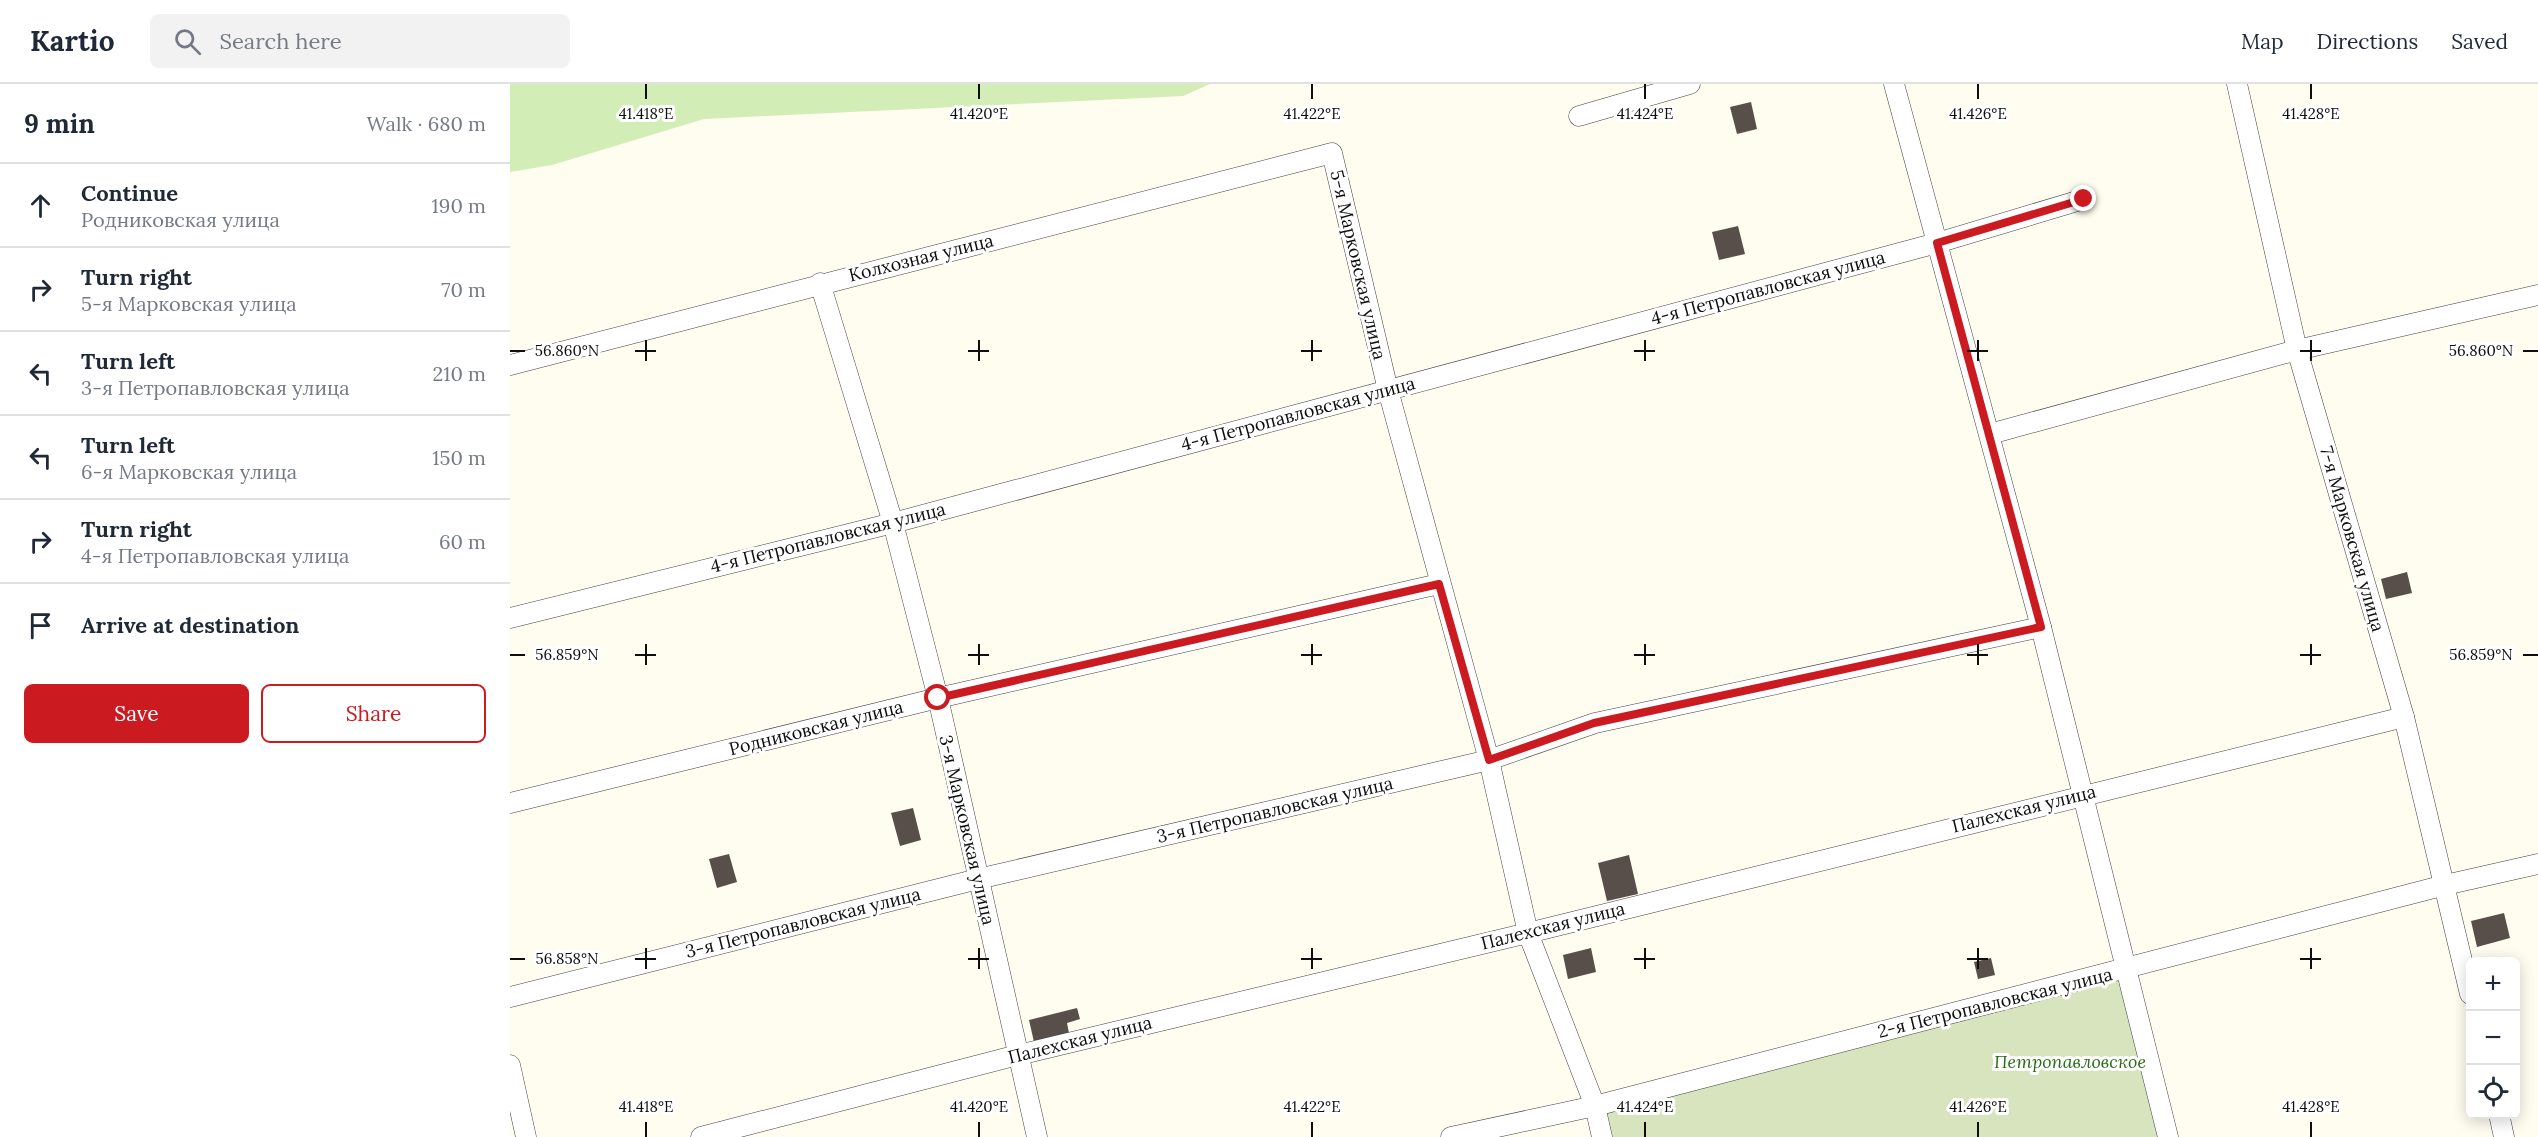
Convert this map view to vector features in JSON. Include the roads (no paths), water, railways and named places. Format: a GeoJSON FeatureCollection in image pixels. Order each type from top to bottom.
{"type":"FeatureCollection","features":[{"type":"Feature","properties":{"kind":"street"},"geometry":{"type":"LineString","coordinates":[[1579,116],[1690,84]]}},
{"type":"Feature","properties":{"kind":"street"},"geometry":{"type":"LineString","coordinates":[[1894,84],[2041,627],[2168,1137]]}},
{"type":"Feature","properties":{"kind":"street","name":"7-я Марковская улица"},"geometry":{"type":"LineString","coordinates":[[2238,84],[2297,350],[2404,717],[2466,977]]}},
{"type":"Feature","properties":{"kind":"street","name":"Колхозная улица"},"geometry":{"type":"LineString","coordinates":[[510,365],[820,283],[1332,153]]}},
{"type":"Feature","properties":{"kind":"street","name":"5-я Марковская улица"},"geometry":{"type":"LineString","coordinates":[[1332,153],[1388,390],[1439,584],[1489,760],[1528,933],[1595,1106],[1602,1137]]}},
{"type":"Feature","properties":{"kind":"street","name":"4-я Петропавловская улица"},"geometry":{"type":"LineString","coordinates":[[510,618],[893,523],[1937,243],[2084,199]]}},
{"type":"Feature","properties":{"kind":"street","name":"3-я Марковская улица"},"geometry":{"type":"LineString","coordinates":[[820,283],[893,523],[938,698],[1037,1137]]}},
{"type":"Feature","properties":{"kind":"street"},"geometry":{"type":"LineString","coordinates":[[1990,434],[2297,350],[2538,295]]}},
{"type":"Feature","properties":{"kind":"street","name":"Родниковская улица"},"geometry":{"type":"LineString","coordinates":[[510,803],[938,698],[1439,584]]}},
{"type":"Feature","properties":{"kind":"street","name":"3-я Петропавловская улица"},"geometry":{"type":"LineString","coordinates":[[510,997],[978,879],[1489,760],[1594,723],[2041,627]]}},
{"type":"Feature","properties":{"kind":"street","name":"Палехская улица"},"geometry":{"type":"LineString","coordinates":[[701,1137],[1018,1055],[1528,933],[2404,717]]}},
{"type":"Feature","properties":{"kind":"street","name":"2-я Петропавловская улица"},"geometry":{"type":"LineString","coordinates":[[1450,1137],[1595,1106],[2445,885],[2538,864]]}},
{"type":"Feature","properties":{"kind":"street"},"geometry":{"type":"LineString","coordinates":[[510,1065],[526,1137]]}},
{"type":"Feature","properties":{"kind":"street"},"geometry":{"type":"LineString","coordinates":[[2500,1119],[2504,1137]]}},
{"type":"Feature","properties":{"kind":"park label","name":"Петропавловское"},"geometry":{"type":"Point","coordinates":[2070,1062]}}]}
